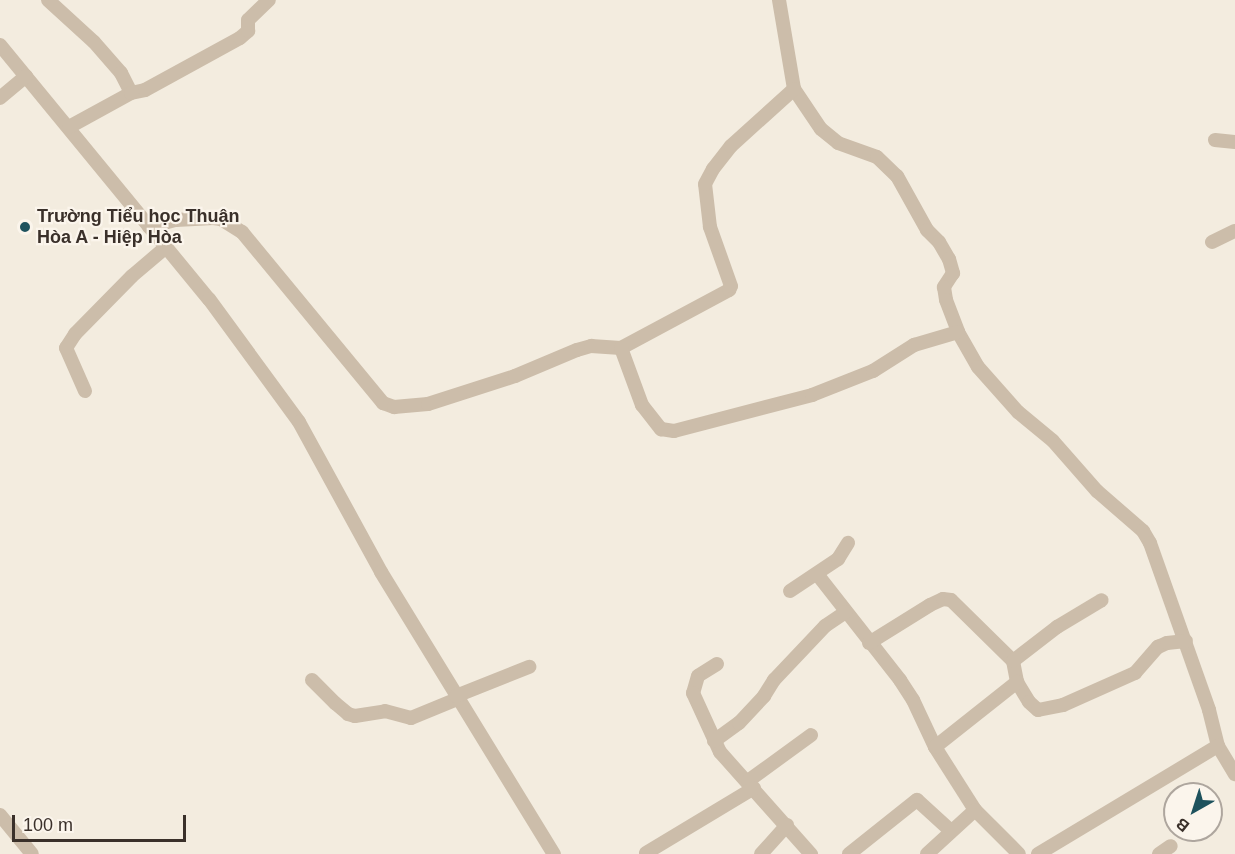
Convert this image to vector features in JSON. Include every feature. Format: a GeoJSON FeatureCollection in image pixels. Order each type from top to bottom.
{"type":"FeatureCollection","features":[{"type":"Feature","properties":{"kind":"street"},"geometry":{"type":"LineString","coordinates":[[48,0],[94,42],[121,73],[131,93]]}},
{"type":"Feature","properties":{"kind":"street"},"geometry":{"type":"LineString","coordinates":[[69,127],[131,93],[145,90],[240,38],[248,31],[248,20],[269,0]]}},
{"type":"Feature","properties":{"kind":"street"},"geometry":{"type":"LineString","coordinates":[[779,0],[794,89],[821,129],[852,150],[877,158],[889,166],[897,176],[927,230],[939,242],[949,259],[953,273],[944,287],[945,294],[958,332],[978,367],[1033,426],[1053,441],[1097,491],[1143,531],[1150,543],[1186,641],[1218,746],[1235,774]]}},
{"type":"Feature","properties":{"kind":"street"},"geometry":{"type":"LineString","coordinates":[[0,45],[69,127],[105,176],[209,299],[299,422],[381,572],[554,854]]}},
{"type":"Feature","properties":{"kind":"street"},"geometry":{"type":"LineString","coordinates":[[0,98],[26,76]]}},
{"type":"Feature","properties":{"kind":"street"},"geometry":{"type":"LineString","coordinates":[[149,227],[176,220],[221,219],[242,232],[387,406],[408,407],[447,399],[591,346],[621,348],[729,290],[731,286],[710,227],[705,184],[713,168],[731,146],[794,89]]}},
{"type":"Feature","properties":{"kind":"street"},"geometry":{"type":"LineString","coordinates":[[1215,140],[1235,142]]}},
{"type":"Feature","properties":{"kind":"street"},"geometry":{"type":"LineString","coordinates":[[1212,242],[1235,231]]}},
{"type":"Feature","properties":{"kind":"street"},"geometry":{"type":"LineString","coordinates":[[85,391],[66,348],[132,276],[165,248]]}},
{"type":"Feature","properties":{"kind":"street"},"geometry":{"type":"LineString","coordinates":[[621,348],[642,405],[661,429],[674,431],[812,395],[873,371],[914,345],[958,332]]}},
{"type":"Feature","properties":{"kind":"street"},"geometry":{"type":"LineString","coordinates":[[790,591],[838,559],[848,543]]}},
{"type":"Feature","properties":{"kind":"street"},"geometry":{"type":"LineString","coordinates":[[817,574],[913,700],[935,747],[975,810],[1009,851]]}},
{"type":"Feature","properties":{"kind":"street"},"geometry":{"type":"LineString","coordinates":[[869,643],[943,599],[951,600],[1013,661],[1017,682],[1029,702],[1038,710],[1049,710],[1135,673],[1158,647],[1167,643],[1186,641]]}},
{"type":"Feature","properties":{"kind":"street"},"geometry":{"type":"LineString","coordinates":[[1013,661],[1057,627],[1102,600]]}},
{"type":"Feature","properties":{"kind":"street"},"geometry":{"type":"LineString","coordinates":[[714,741],[739,723],[764,696],[774,680],[825,626],[846,612]]}},
{"type":"Feature","properties":{"kind":"street"},"geometry":{"type":"LineString","coordinates":[[717,664],[698,676],[693,693],[714,741],[720,752],[751,784],[811,854]]}},
{"type":"Feature","properties":{"kind":"street"},"geometry":{"type":"LineString","coordinates":[[312,680],[348,714],[355,716],[385,711],[411,718],[529,667]]}},
{"type":"Feature","properties":{"kind":"street"},"geometry":{"type":"LineString","coordinates":[[935,747],[1017,682]]}},
{"type":"Feature","properties":{"kind":"street"},"geometry":{"type":"LineString","coordinates":[[646,853],[751,784],[811,735]]}},
{"type":"Feature","properties":{"kind":"street"},"geometry":{"type":"LineString","coordinates":[[1038,854],[1218,746]]}},
{"type":"Feature","properties":{"kind":"street"},"geometry":{"type":"LineString","coordinates":[[849,854],[917,800],[951,831]]}},
{"type":"Feature","properties":{"kind":"street"},"geometry":{"type":"LineString","coordinates":[[927,854],[975,810]]}},
{"type":"Feature","properties":{"kind":"street"},"geometry":{"type":"LineString","coordinates":[[0,815],[32,854]]}},
{"type":"Feature","properties":{"kind":"street"},"geometry":{"type":"LineString","coordinates":[[761,854],[787,825]]}},
{"type":"Feature","properties":{"kind":"place","name":"Trường Tiểu học Thuận Hòa A - Hiệp Hòa"},"geometry":{"type":"Point","coordinates":[25,227]}}]}
